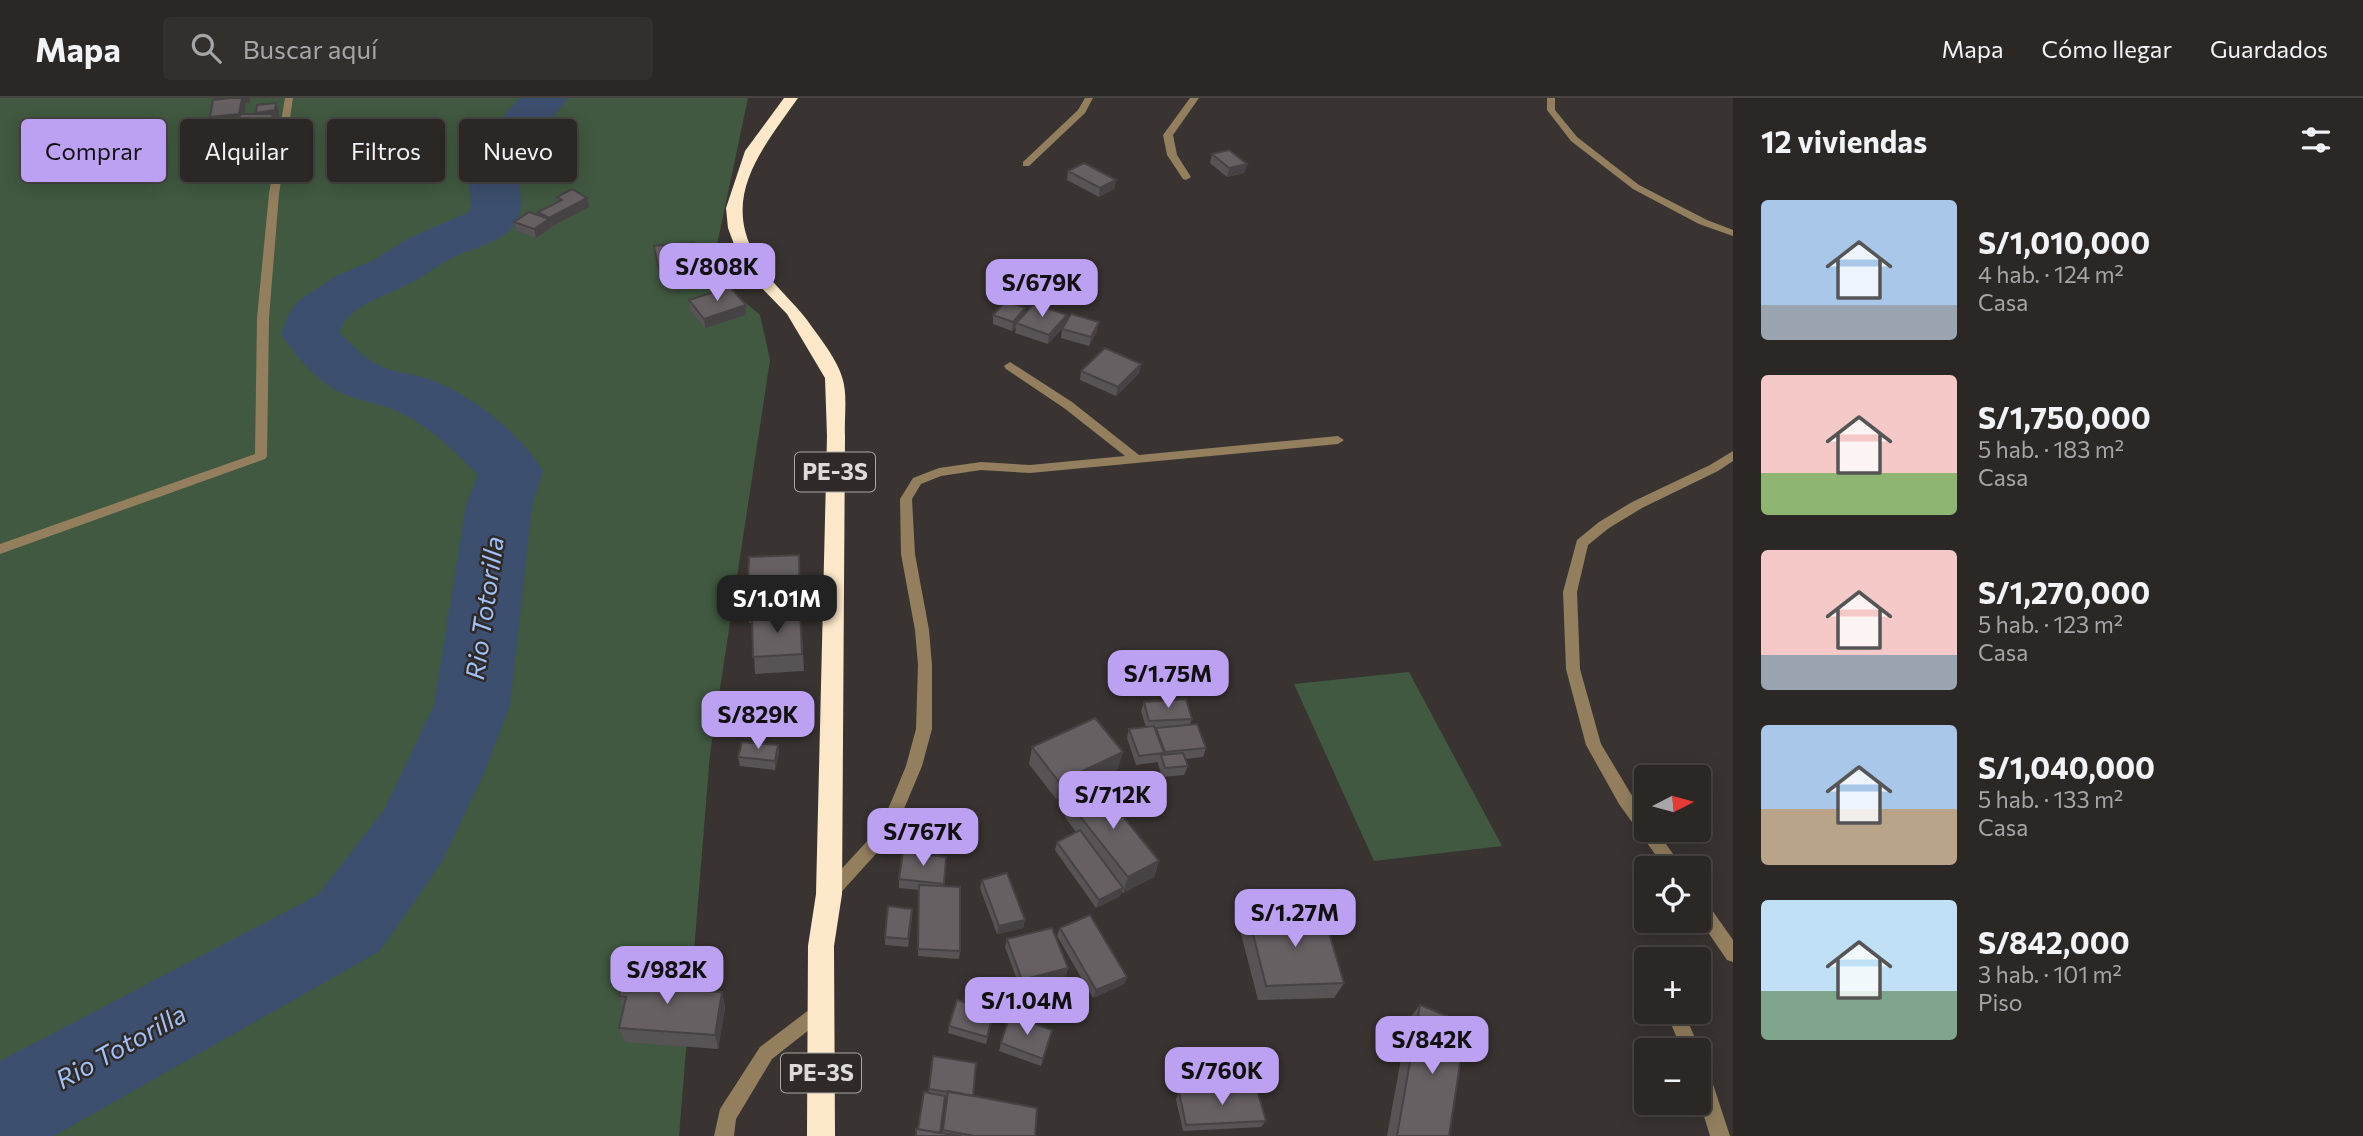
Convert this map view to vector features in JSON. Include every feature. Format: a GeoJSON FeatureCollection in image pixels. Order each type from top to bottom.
{"type":"FeatureCollection","features":[{"type":"Feature","properties":{"kind":"highway","name":"PE-3S"},"geometry":{"type":"LineString","coordinates":[[791,98],[752,151],[733,208],[736,228],[746,255],[763,280],[793,311],[834,378],[836,436],[830,894],[821,946],[821,1136]]}},
{"type":"Feature","properties":{"kind":"street"},"geometry":{"type":"LineString","coordinates":[[0,549],[261,456],[263,318],[274,194],[289,98]]}},
{"type":"Feature","properties":{"kind":"street"},"geometry":{"type":"LineString","coordinates":[[1026,164],[1082,111],[1089,98]]}},
{"type":"Feature","properties":{"kind":"street"},"geometry":{"type":"LineString","coordinates":[[1186,177],[1172,155],[1168,135],[1195,98]]}},
{"type":"Feature","properties":{"kind":"street"},"geometry":{"type":"LineString","coordinates":[[1551,98],[1551,110],[1574,139],[1636,187],[1703,222],[1733,233]]}},
{"type":"Feature","properties":{"kind":"street"},"geometry":{"type":"LineString","coordinates":[[1010,366],[1068,405],[1137,459]]}},
{"type":"Feature","properties":{"kind":"street"},"geometry":{"type":"LineString","coordinates":[[830,894],[887,830],[914,766],[924,729],[922,630],[908,554],[906,499],[918,481],[939,472],[981,466],[1030,469],[1338,439]]}},
{"type":"Feature","properties":{"kind":"street"},"geometry":{"type":"LineString","coordinates":[[1634,811],[1594,745],[1573,669],[1570,592],[1582,543],[1604,525],[1637,505],[1714,468],[1733,455]]}},
{"type":"Feature","properties":{"kind":"street"},"geometry":{"type":"LineString","coordinates":[[1711,922],[1733,954]]}},
{"type":"Feature","properties":{"kind":"street"},"geometry":{"type":"LineString","coordinates":[[724,1136],[727,1116],[766,1053],[821,1009]]}},
{"type":"Feature","properties":{"kind":"street"},"geometry":{"type":"LineString","coordinates":[[1711,1107],[1720,1136]]}},
{"type":"Feature","properties":{"kind":"green space"},"geometry":{"type":"Polygon","coordinates":[[[0,98],[748,98],[711,273],[760,315],[770,360],[710,754],[679,1136],[0,1136],[0,98]]]}},
{"type":"Feature","properties":{"kind":"green space"},"geometry":{"type":"Polygon","coordinates":[[[1409,672],[1502,846],[1374,861],[1294,684],[1409,672]]]}},
{"type":"Feature","properties":{"kind":"building"},"geometry":{"type":"Polygon","coordinates":[[[242,98],[239,114],[210,117],[213,100],[242,98]]]}},
{"type":"Feature","properties":{"kind":"building"},"geometry":{"type":"Polygon","coordinates":[[[276,103],[275,110],[256,113],[257,105],[276,103]]]}},
{"type":"Feature","properties":{"kind":"building"},"geometry":{"type":"Polygon","coordinates":[[[241,114],[274,114],[271,119],[238,119],[241,114]]]}},
{"type":"Feature","properties":{"kind":"building"},"geometry":{"type":"Polygon","coordinates":[[[1229,150],[1247,164],[1229,168],[1212,154],[1229,150]]]}},
{"type":"Feature","properties":{"kind":"building"},"geometry":{"type":"Polygon","coordinates":[[[1084,163],[1116,180],[1100,188],[1068,171],[1084,163]]]}},
{"type":"Feature","properties":{"kind":"building"},"geometry":{"type":"Polygon","coordinates":[[[572,189],[587,198],[549,218],[538,212],[562,200],[557,197],[572,189]]]}},
{"type":"Feature","properties":{"kind":"building"},"geometry":{"type":"Polygon","coordinates":[[[529,212],[549,219],[534,229],[514,222],[529,212]]]}},
{"type":"Feature","properties":{"kind":"building"},"geometry":{"type":"Polygon","coordinates":[[[694,242],[703,272],[685,274],[682,263],[658,266],[654,246],[694,242]]]}},
{"type":"Feature","properties":{"kind":"building"},"geometry":{"type":"Polygon","coordinates":[[[680,265],[683,280],[669,282],[666,267],[680,265]]]}},
{"type":"Feature","properties":{"kind":"building"},"geometry":{"type":"Polygon","coordinates":[[[730,287],[746,305],[704,319],[689,300],[730,287]]]}},
{"type":"Feature","properties":{"kind":"building"},"geometry":{"type":"Polygon","coordinates":[[[1006,301],[1025,308],[1013,322],[993,315],[1006,301]]]}},
{"type":"Feature","properties":{"kind":"building"},"geometry":{"type":"Polygon","coordinates":[[[1034,304],[1067,315],[1049,335],[1016,323],[1034,304]]]}},
{"type":"Feature","properties":{"kind":"building"},"geometry":{"type":"Polygon","coordinates":[[[1071,314],[1099,322],[1091,337],[1062,329],[1071,314]]]}},
{"type":"Feature","properties":{"kind":"building"},"geometry":{"type":"Polygon","coordinates":[[[1105,348],[1141,364],[1118,387],[1081,371],[1105,348]]]}},
{"type":"Feature","properties":{"kind":"building"},"geometry":{"type":"Polygon","coordinates":[[[799,555],[800,603],[747,605],[749,557],[799,555]]]}},
{"type":"Feature","properties":{"kind":"building"},"geometry":{"type":"Polygon","coordinates":[[[800,611],[802,654],[753,657],[752,617],[800,611]]]}},
{"type":"Feature","properties":{"kind":"building"},"geometry":{"type":"Polygon","coordinates":[[[1186,699],[1192,719],[1149,721],[1144,702],[1186,699]]]}},
{"type":"Feature","properties":{"kind":"building"},"geometry":{"type":"Polygon","coordinates":[[[1095,718],[1123,752],[1059,782],[1032,747],[1095,718]]]}},
{"type":"Feature","properties":{"kind":"building"},"geometry":{"type":"Polygon","coordinates":[[[1197,724],[1206,748],[1165,752],[1156,728],[1197,724]]]}},
{"type":"Feature","properties":{"kind":"building"},"geometry":{"type":"Polygon","coordinates":[[[1154,726],[1164,753],[1139,756],[1129,729],[1154,726]]]}},
{"type":"Feature","properties":{"kind":"building"},"geometry":{"type":"Polygon","coordinates":[[[742,742],[778,745],[775,761],[738,757],[742,742]]]}},
{"type":"Feature","properties":{"kind":"building"},"geometry":{"type":"Polygon","coordinates":[[[1183,753],[1188,766],[1165,768],[1161,755],[1183,753]]]}},
{"type":"Feature","properties":{"kind":"building"},"geometry":{"type":"Polygon","coordinates":[[[1098,785],[1159,861],[1128,877],[1068,801],[1098,785]]]}},
{"type":"Feature","properties":{"kind":"building"},"geometry":{"type":"Polygon","coordinates":[[[1080,830],[1123,888],[1099,900],[1057,842],[1080,830]]]}},
{"type":"Feature","properties":{"kind":"building"},"geometry":{"type":"Polygon","coordinates":[[[903,852],[946,857],[944,884],[899,879],[903,852]]]}},
{"type":"Feature","properties":{"kind":"building"},"geometry":{"type":"Polygon","coordinates":[[[1007,873],[1025,920],[999,926],[982,880],[1007,873]]]}},
{"type":"Feature","properties":{"kind":"building"},"geometry":{"type":"Polygon","coordinates":[[[919,885],[960,887],[960,951],[918,949],[919,885]]]}},
{"type":"Feature","properties":{"kind":"building"},"geometry":{"type":"Polygon","coordinates":[[[888,906],[912,909],[908,939],[885,937],[888,906]]]}},
{"type":"Feature","properties":{"kind":"building"},"geometry":{"type":"Polygon","coordinates":[[[1323,913],[1344,983],[1266,986],[1248,914],[1323,913]]]}},
{"type":"Feature","properties":{"kind":"building"},"geometry":{"type":"Polygon","coordinates":[[[1090,915],[1127,977],[1096,990],[1060,928],[1090,915]]]}},
{"type":"Feature","properties":{"kind":"building"},"geometry":{"type":"Polygon","coordinates":[[[1052,928],[1068,968],[1022,980],[1007,939],[1052,928]]]}},
{"type":"Feature","properties":{"kind":"building"},"geometry":{"type":"Polygon","coordinates":[[[624,972],[664,975],[661,991],[675,992],[677,983],[688,983],[688,990],[722,992],[715,1035],[619,1028],[626,997],[619,996],[624,972]]]}},
{"type":"Feature","properties":{"kind":"building"},"geometry":{"type":"Polygon","coordinates":[[[966,987],[991,993],[989,1005],[964,1000],[966,987]]]}},
{"type":"Feature","properties":{"kind":"building"},"geometry":{"type":"Polygon","coordinates":[[[957,1000],[994,1011],[987,1037],[949,1026],[957,1000]]]}},
{"type":"Feature","properties":{"kind":"building"},"geometry":{"type":"Polygon","coordinates":[[[1420,1005],[1466,1024],[1449,1136],[1397,1136],[1420,1005]]]}},
{"type":"Feature","properties":{"kind":"building"},"geometry":{"type":"Polygon","coordinates":[[[1010,1015],[1052,1030],[1043,1059],[1001,1043],[1010,1015]]]}},
{"type":"Feature","properties":{"kind":"building"},"geometry":{"type":"Polygon","coordinates":[[[933,1056],[976,1063],[973,1096],[929,1089],[933,1056]]]}},
{"type":"Feature","properties":{"kind":"building"},"geometry":{"type":"Polygon","coordinates":[[[1257,1089],[1266,1121],[1186,1125],[1179,1092],[1257,1089]]]}},
{"type":"Feature","properties":{"kind":"building"},"geometry":{"type":"Polygon","coordinates":[[[948,1091],[1037,1108],[1035,1136],[974,1136],[943,1130],[948,1091]]]}},
{"type":"Feature","properties":{"kind":"building"},"geometry":{"type":"Polygon","coordinates":[[[924,1092],[945,1096],[940,1133],[918,1129],[924,1092]]]}},
{"type":"Feature","properties":{"kind":"building"},"geometry":{"type":"Polygon","coordinates":[[[916,1129],[961,1136],[916,1136],[916,1129]]]}},
{"type":"Feature","properties":{"kind":"waterway","name":"Rio Totorilla"},"geometry":{"type":"LineString","coordinates":[[0,1113],[349,923],[413,836],[444,773],[472,705],[499,506],[511,471],[441,409],[414,395],[373,384],[351,374],[310,334],[317,314],[355,288],[393,271],[428,249],[485,224],[497,211],[495,177],[502,156],[522,124],[545,98]]}}]}
